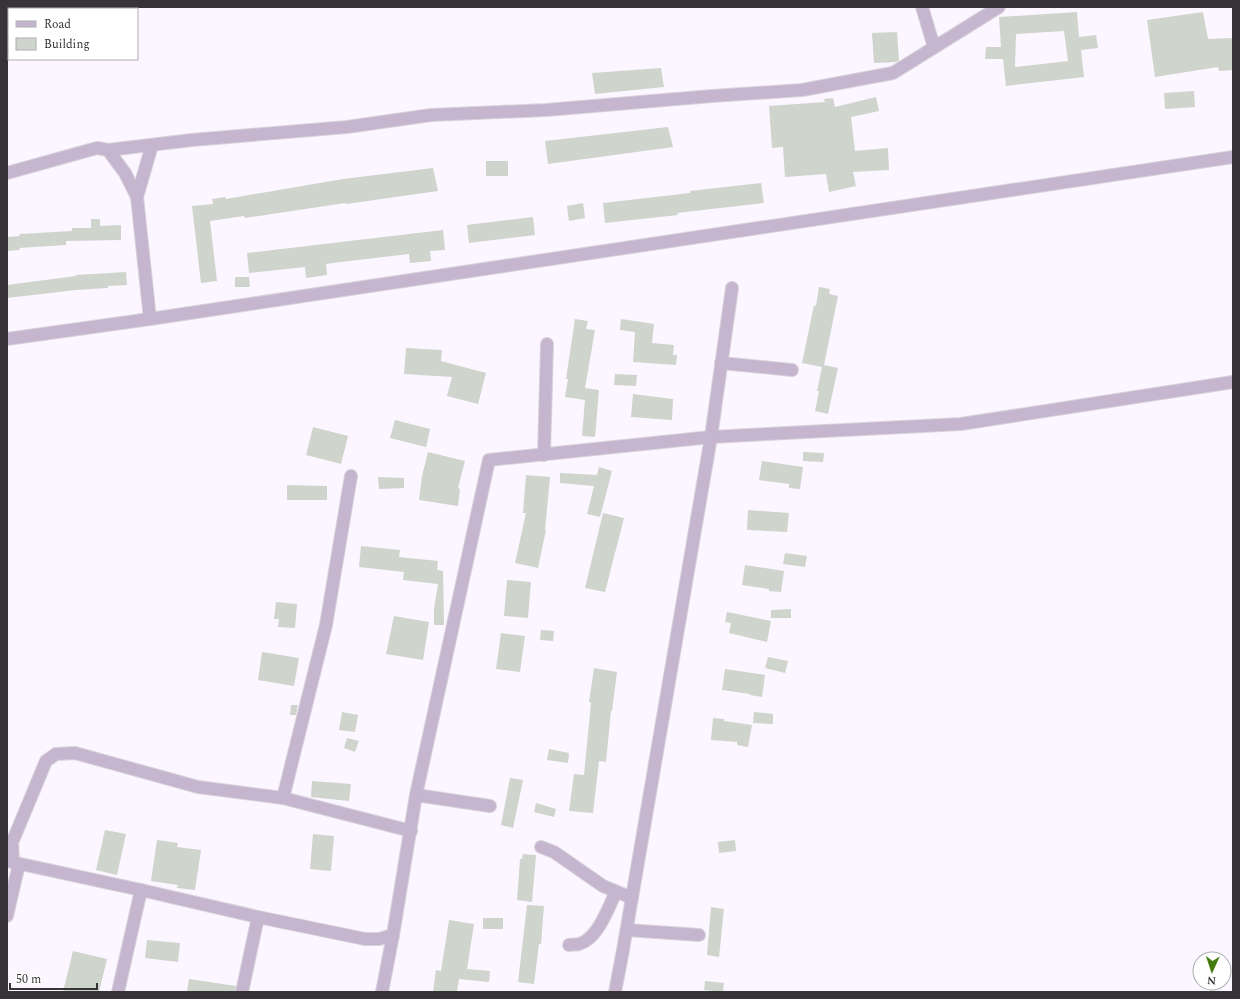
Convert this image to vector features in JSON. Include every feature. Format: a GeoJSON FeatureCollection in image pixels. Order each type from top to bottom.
{"type":"FeatureCollection","features":[{"type":"Feature","properties":{"kind":"street"},"geometry":{"type":"LineString","coordinates":[[922,7],[934,47]]}},
{"type":"Feature","properties":{"kind":"street"},"geometry":{"type":"LineString","coordinates":[[7,173],[97,148],[108,150],[347,127],[431,115],[546,110],[802,90],[893,73],[999,7]]}},
{"type":"Feature","properties":{"kind":"street"},"geometry":{"type":"LineString","coordinates":[[136,197],[152,145]]}},
{"type":"Feature","properties":{"kind":"street"},"geometry":{"type":"LineString","coordinates":[[108,150],[125,173],[136,197],[150,319]]}},
{"type":"Feature","properties":{"kind":"street"},"geometry":{"type":"LineString","coordinates":[[7,339],[150,319],[1233,157]]}},
{"type":"Feature","properties":{"kind":"street"},"geometry":{"type":"LineString","coordinates":[[615,992],[627,930],[710,438],[732,288]]}},
{"type":"Feature","properties":{"kind":"street"},"geometry":{"type":"LineString","coordinates":[[544,455],[547,344]]}},
{"type":"Feature","properties":{"kind":"street"},"geometry":{"type":"LineString","coordinates":[[721,363],[792,370]]}},
{"type":"Feature","properties":{"kind":"street"},"geometry":{"type":"LineString","coordinates":[[382,992],[394,935],[416,795],[489,460],[710,438],[961,424],[1233,382]]}},
{"type":"Feature","properties":{"kind":"street"},"geometry":{"type":"LineString","coordinates":[[283,798],[326,625],[352,476]]}},
{"type":"Feature","properties":{"kind":"street"},"geometry":{"type":"LineString","coordinates":[[19,864],[13,861],[10,842],[46,760],[56,754],[75,753],[198,787],[283,798],[411,831]]}},
{"type":"Feature","properties":{"kind":"street"},"geometry":{"type":"LineString","coordinates":[[416,795],[490,806]]}},
{"type":"Feature","properties":{"kind":"street"},"geometry":{"type":"LineString","coordinates":[[541,847],[554,852],[603,886],[632,898]]}},
{"type":"Feature","properties":{"kind":"street"},"geometry":{"type":"LineString","coordinates":[[7,861],[258,917],[365,939],[379,939],[394,935]]}},
{"type":"Feature","properties":{"kind":"street"},"geometry":{"type":"LineString","coordinates":[[7,916],[19,864]]}},
{"type":"Feature","properties":{"kind":"street"},"geometry":{"type":"LineString","coordinates":[[118,992],[141,890]]}},
{"type":"Feature","properties":{"kind":"street"},"geometry":{"type":"LineString","coordinates":[[569,944],[579,944],[592,936],[602,922],[616,892]]}},
{"type":"Feature","properties":{"kind":"street"},"geometry":{"type":"LineString","coordinates":[[242,992],[258,917]]}},
{"type":"Feature","properties":{"kind":"street"},"geometry":{"type":"LineString","coordinates":[[627,930],[699,935]]}},
{"type":"Feature","properties":{"kind":"building"},"geometry":{"type":"Polygon","coordinates":[[[1077,12],[1079,37],[1096,35],[1098,48],[1081,50],[1084,77],[1006,86],[1003,59],[985,59],[986,47],[1001,47],[999,17],[1077,12]],[[1064,31],[1016,34],[1015,67],[1068,61],[1064,31]]]}},
{"type":"Feature","properties":{"kind":"building"},"geometry":{"type":"Polygon","coordinates":[[[1203,12],[1208,39],[1233,38],[1233,70],[1219,71],[1218,67],[1155,77],[1147,20],[1203,12]]]}},
{"type":"Feature","properties":{"kind":"building"},"geometry":{"type":"Polygon","coordinates":[[[897,32],[899,60],[897,62],[874,63],[872,33],[897,32]]]}},
{"type":"Feature","properties":{"kind":"building"},"geometry":{"type":"Polygon","coordinates":[[[661,68],[664,87],[595,94],[592,73],[661,68]]]}},
{"type":"Feature","properties":{"kind":"building"},"geometry":{"type":"Polygon","coordinates":[[[1194,91],[1195,107],[1165,109],[1164,93],[1194,91]]]}},
{"type":"Feature","properties":{"kind":"building"},"geometry":{"type":"Polygon","coordinates":[[[876,97],[879,111],[851,117],[855,151],[888,148],[889,170],[853,172],[856,186],[829,192],[826,174],[785,177],[783,147],[772,148],[769,106],[825,102],[824,99],[833,98],[835,107],[876,97]]]}},
{"type":"Feature","properties":{"kind":"building"},"geometry":{"type":"Polygon","coordinates":[[[668,127],[673,147],[548,164],[545,141],[668,127]]]}},
{"type":"Feature","properties":{"kind":"building"},"geometry":{"type":"Polygon","coordinates":[[[486,161],[508,161],[508,176],[486,176],[486,161]]]}},
{"type":"Feature","properties":{"kind":"building"},"geometry":{"type":"Polygon","coordinates":[[[433,168],[438,191],[245,218],[244,216],[210,221],[217,281],[201,283],[192,206],[213,204],[212,199],[225,197],[226,199],[343,179],[433,168]]]}},
{"type":"Feature","properties":{"kind":"building"},"geometry":{"type":"Polygon","coordinates":[[[761,183],[764,203],[605,223],[603,203],[761,183]]]}},
{"type":"Feature","properties":{"kind":"building"},"geometry":{"type":"Polygon","coordinates":[[[583,203],[585,218],[569,221],[567,206],[583,203]]]}},
{"type":"Feature","properties":{"kind":"building"},"geometry":{"type":"Polygon","coordinates":[[[533,217],[535,235],[469,243],[467,225],[533,217]]]}},
{"type":"Feature","properties":{"kind":"building"},"geometry":{"type":"Polygon","coordinates":[[[91,219],[100,219],[100,226],[121,225],[121,240],[66,241],[66,245],[19,248],[20,250],[7,251],[7,237],[20,236],[19,234],[72,231],[72,228],[91,228],[91,219]]]}},
{"type":"Feature","properties":{"kind":"building"},"geometry":{"type":"Polygon","coordinates":[[[443,230],[445,250],[430,251],[431,261],[410,263],[409,254],[326,264],[327,275],[306,278],[305,267],[249,273],[247,253],[443,230]]]}},
{"type":"Feature","properties":{"kind":"building"},"geometry":{"type":"Polygon","coordinates":[[[126,272],[127,285],[7,298],[7,285],[76,275],[126,272]]]}},
{"type":"Feature","properties":{"kind":"building"},"geometry":{"type":"Polygon","coordinates":[[[235,277],[249,277],[250,287],[235,287],[235,277]]]}},
{"type":"Feature","properties":{"kind":"building"},"geometry":{"type":"Polygon","coordinates":[[[819,287],[830,289],[829,294],[838,296],[824,365],[838,368],[828,414],[815,411],[822,367],[802,363],[814,305],[816,306],[819,287]]]}},
{"type":"Feature","properties":{"kind":"building"},"geometry":{"type":"Polygon","coordinates":[[[575,319],[588,321],[586,329],[595,330],[585,388],[599,390],[595,437],[582,436],[585,400],[565,397],[568,379],[566,379],[575,319]]]}},
{"type":"Feature","properties":{"kind":"building"},"geometry":{"type":"Polygon","coordinates":[[[621,319],[654,324],[652,343],[674,345],[673,355],[677,355],[676,365],[633,362],[635,332],[620,330],[621,319]]]}},
{"type":"Feature","properties":{"kind":"building"},"geometry":{"type":"Polygon","coordinates":[[[406,348],[442,350],[441,361],[486,373],[478,404],[447,396],[452,377],[404,374],[406,348]]]}},
{"type":"Feature","properties":{"kind":"building"},"geometry":{"type":"Polygon","coordinates":[[[615,374],[637,375],[636,386],[614,385],[615,374]]]}},
{"type":"Feature","properties":{"kind":"building"},"geometry":{"type":"Polygon","coordinates":[[[633,394],[673,399],[672,420],[631,417],[633,394]]]}},
{"type":"Feature","properties":{"kind":"building"},"geometry":{"type":"Polygon","coordinates":[[[395,420],[430,429],[426,447],[390,438],[395,420]]]}},
{"type":"Feature","properties":{"kind":"building"},"geometry":{"type":"Polygon","coordinates":[[[313,427],[348,436],[341,464],[306,455],[313,427]]]}},
{"type":"Feature","properties":{"kind":"building"},"geometry":{"type":"Polygon","coordinates":[[[428,452],[465,461],[458,488],[460,489],[458,506],[419,500],[422,476],[428,452]]]}},
{"type":"Feature","properties":{"kind":"building"},"geometry":{"type":"Polygon","coordinates":[[[803,452],[824,453],[823,462],[803,461],[803,452]]]}},
{"type":"Feature","properties":{"kind":"building"},"geometry":{"type":"Polygon","coordinates":[[[762,461],[803,467],[800,489],[789,488],[789,484],[759,480],[762,461]]]}},
{"type":"Feature","properties":{"kind":"building"},"geometry":{"type":"Polygon","coordinates":[[[599,467],[612,471],[600,517],[587,514],[594,486],[560,483],[560,473],[597,475],[599,467]]]}},
{"type":"Feature","properties":{"kind":"building"},"geometry":{"type":"Polygon","coordinates":[[[526,475],[550,477],[546,530],[538,568],[515,563],[526,513],[523,513],[526,475]]]}},
{"type":"Feature","properties":{"kind":"building"},"geometry":{"type":"Polygon","coordinates":[[[378,477],[404,478],[404,488],[379,489],[378,477]]]}},
{"type":"Feature","properties":{"kind":"building"},"geometry":{"type":"Polygon","coordinates":[[[287,485],[327,486],[327,500],[287,500],[287,485]]]}},
{"type":"Feature","properties":{"kind":"building"},"geometry":{"type":"Polygon","coordinates":[[[748,510],[789,513],[787,532],[747,530],[748,510]]]}},
{"type":"Feature","properties":{"kind":"building"},"geometry":{"type":"Polygon","coordinates":[[[603,513],[624,518],[605,592],[585,588],[603,513]]]}},
{"type":"Feature","properties":{"kind":"building"},"geometry":{"type":"Polygon","coordinates":[[[361,546],[400,550],[399,557],[438,561],[437,570],[443,571],[444,625],[434,625],[434,609],[438,584],[403,580],[404,572],[359,567],[361,546]]]}},
{"type":"Feature","properties":{"kind":"building"},"geometry":{"type":"Polygon","coordinates":[[[785,553],[807,556],[805,567],[783,564],[785,553]]]}},
{"type":"Feature","properties":{"kind":"building"},"geometry":{"type":"Polygon","coordinates":[[[745,565],[784,571],[781,592],[742,585],[745,565]]]}},
{"type":"Feature","properties":{"kind":"building"},"geometry":{"type":"Polygon","coordinates":[[[507,580],[531,582],[528,618],[504,616],[507,580]]]}},
{"type":"Feature","properties":{"kind":"building"},"geometry":{"type":"Polygon","coordinates":[[[276,602],[297,604],[295,628],[278,627],[279,619],[274,619],[276,602]]]}},
{"type":"Feature","properties":{"kind":"building"},"geometry":{"type":"Polygon","coordinates":[[[791,609],[791,618],[771,618],[771,610],[791,609]]]}},
{"type":"Feature","properties":{"kind":"building"},"geometry":{"type":"Polygon","coordinates":[[[727,612],[771,621],[767,642],[729,633],[731,623],[725,622],[727,612]]]}},
{"type":"Feature","properties":{"kind":"building"},"geometry":{"type":"Polygon","coordinates":[[[394,616],[429,622],[423,660],[386,654],[394,616]]]}},
{"type":"Feature","properties":{"kind":"building"},"geometry":{"type":"Polygon","coordinates":[[[541,630],[554,631],[553,641],[540,640],[541,630]]]}},
{"type":"Feature","properties":{"kind":"building"},"geometry":{"type":"Polygon","coordinates":[[[501,633],[525,636],[520,672],[496,669],[501,633]]]}},
{"type":"Feature","properties":{"kind":"building"},"geometry":{"type":"Polygon","coordinates":[[[262,652],[299,658],[294,686],[258,680],[262,652]]]}},
{"type":"Feature","properties":{"kind":"building"},"geometry":{"type":"Polygon","coordinates":[[[768,657],[788,661],[785,673],[765,668],[768,657]]]}},
{"type":"Feature","properties":{"kind":"building"},"geometry":{"type":"Polygon","coordinates":[[[594,668],[617,672],[611,711],[606,762],[599,761],[593,813],[569,811],[574,774],[584,775],[591,703],[589,702],[594,668]]]}},
{"type":"Feature","properties":{"kind":"building"},"geometry":{"type":"Polygon","coordinates":[[[725,669],[765,675],[762,697],[722,690],[725,669]]]}},
{"type":"Feature","properties":{"kind":"building"},"geometry":{"type":"Polygon","coordinates":[[[291,705],[298,705],[296,715],[290,715],[291,705]]]}},
{"type":"Feature","properties":{"kind":"building"},"geometry":{"type":"Polygon","coordinates":[[[342,712],[358,715],[355,732],[339,730],[342,712]]]}},
{"type":"Feature","properties":{"kind":"building"},"geometry":{"type":"Polygon","coordinates":[[[754,712],[773,714],[773,724],[753,723],[754,712]]]}},
{"type":"Feature","properties":{"kind":"building"},"geometry":{"type":"Polygon","coordinates":[[[713,718],[752,725],[748,747],[737,745],[737,742],[711,740],[713,718]]]}},
{"type":"Feature","properties":{"kind":"building"},"geometry":{"type":"Polygon","coordinates":[[[347,738],[359,741],[355,752],[344,748],[347,738]]]}},
{"type":"Feature","properties":{"kind":"building"},"geometry":{"type":"Polygon","coordinates":[[[549,749],[569,753],[568,763],[547,760],[549,749]]]}},
{"type":"Feature","properties":{"kind":"building"},"geometry":{"type":"Polygon","coordinates":[[[510,778],[523,780],[513,828],[501,825],[510,778]]]}},
{"type":"Feature","properties":{"kind":"building"},"geometry":{"type":"Polygon","coordinates":[[[312,781],[351,784],[349,801],[311,797],[312,781]]]}},
{"type":"Feature","properties":{"kind":"building"},"geometry":{"type":"Polygon","coordinates":[[[536,803],[556,809],[554,817],[534,812],[536,803]]]}},
{"type":"Feature","properties":{"kind":"building"},"geometry":{"type":"Polygon","coordinates":[[[105,830],[126,834],[117,875],[96,870],[105,830]]]}},
{"type":"Feature","properties":{"kind":"building"},"geometry":{"type":"Polygon","coordinates":[[[313,834],[334,836],[331,871],[310,869],[313,834]]]}},
{"type":"Feature","properties":{"kind":"building"},"geometry":{"type":"Polygon","coordinates":[[[157,840],[178,843],[177,847],[201,850],[195,890],[177,888],[178,885],[151,881],[157,840]]]}},
{"type":"Feature","properties":{"kind":"building"},"geometry":{"type":"Polygon","coordinates":[[[735,840],[736,851],[719,853],[718,842],[735,840]]]}},
{"type":"Feature","properties":{"kind":"building"},"geometry":{"type":"Polygon","coordinates":[[[523,854],[536,855],[532,902],[517,900],[520,859],[522,859],[523,854]]]}},
{"type":"Feature","properties":{"kind":"building"},"geometry":{"type":"Polygon","coordinates":[[[527,905],[544,906],[541,944],[539,944],[534,984],[518,982],[527,905]]]}},
{"type":"Feature","properties":{"kind":"building"},"geometry":{"type":"Polygon","coordinates":[[[711,907],[724,909],[719,957],[707,955],[711,907]]]}},
{"type":"Feature","properties":{"kind":"building"},"geometry":{"type":"Polygon","coordinates":[[[483,918],[503,918],[503,929],[483,929],[483,918]]]}},
{"type":"Feature","properties":{"kind":"building"},"geometry":{"type":"Polygon","coordinates":[[[449,920],[474,924],[467,969],[490,971],[489,982],[459,979],[457,992],[433,992],[436,970],[441,971],[449,920]]]}},
{"type":"Feature","properties":{"kind":"building"},"geometry":{"type":"Polygon","coordinates":[[[147,940],[180,943],[178,962],[145,958],[147,940]]]}},
{"type":"Feature","properties":{"kind":"building"},"geometry":{"type":"Polygon","coordinates":[[[73,951],[107,959],[99,992],[63,992],[73,951]]]}},
{"type":"Feature","properties":{"kind":"building"},"geometry":{"type":"Polygon","coordinates":[[[189,979],[236,986],[235,992],[187,992],[189,979]]]}},
{"type":"Feature","properties":{"kind":"building"},"geometry":{"type":"Polygon","coordinates":[[[705,981],[724,983],[723,992],[704,990],[705,981]]]}}]}
